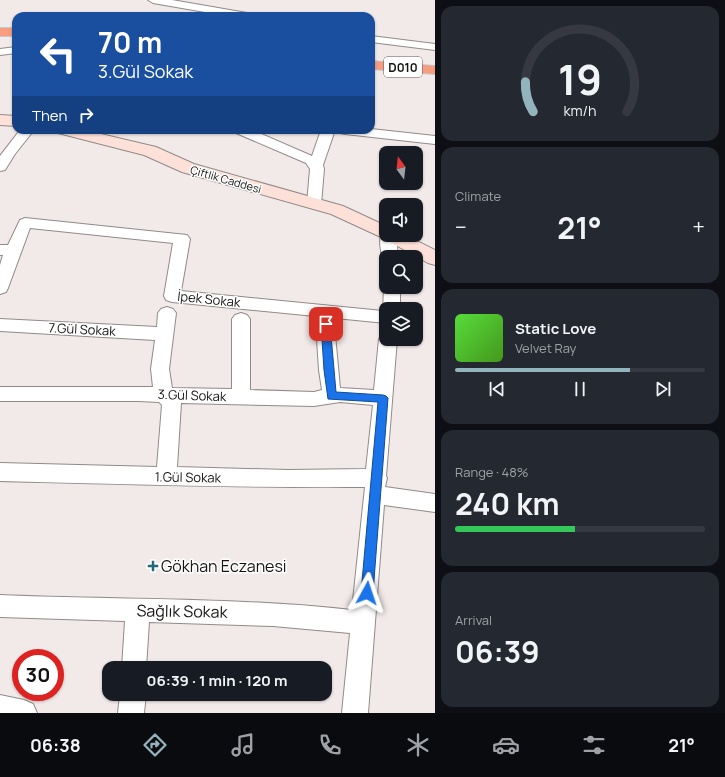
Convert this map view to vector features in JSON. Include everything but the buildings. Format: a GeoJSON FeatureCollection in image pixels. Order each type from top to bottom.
{"type":"FeatureCollection","features":[{"type":"Feature","properties":{"kind":"highway"},"geometry":{"type":"LineString","coordinates":[[0,32],[12,32]]}},
{"type":"Feature","properties":{"kind":"highway"},"geometry":{"type":"LineString","coordinates":[[0,45],[12,46]]}},
{"type":"Feature","properties":{"kind":"highway","name":"D010"},"geometry":{"type":"LineString","coordinates":[[375,52],[435,57]]}},
{"type":"Feature","properties":{"kind":"highway","name":"D010"},"geometry":{"type":"LineString","coordinates":[[375,65],[435,70]]}},
{"type":"Feature","properties":{"kind":"street"},"geometry":{"type":"LineString","coordinates":[[153,0],[224,12]]}},
{"type":"Feature","properties":{"kind":"street"},"geometry":{"type":"LineString","coordinates":[[375,40],[435,47]]}},
{"type":"Feature","properties":{"kind":"street"},"geometry":{"type":"LineString","coordinates":[[0,52],[12,50]]}},
{"type":"Feature","properties":{"kind":"street"},"geometry":{"type":"LineString","coordinates":[[0,120],[12,121]]}},
{"type":"Feature","properties":{"kind":"street"},"geometry":{"type":"LineString","coordinates":[[375,133],[435,140]]}},
{"type":"Feature","properties":{"kind":"street"},"geometry":{"type":"LineString","coordinates":[[0,167],[23,134]]}},
{"type":"Feature","properties":{"kind":"street","name":"Çiftlik Caddesi"},"geometry":{"type":"LineString","coordinates":[[80,134],[150,151],[188,168],[337,210],[379,230]]}},
{"type":"Feature","properties":{"kind":"street"},"geometry":{"type":"LineString","coordinates":[[251,134],[300,154],[312,160],[316,165]]}},
{"type":"Feature","properties":{"kind":"street"},"geometry":{"type":"LineString","coordinates":[[314,204],[316,165],[327,134]]}},
{"type":"Feature","properties":{"kind":"street","name":"İpek Sokak"},"geometry":{"type":"LineString","coordinates":[[6,250],[25,223],[182,239],[172,296],[379,316]]}},
{"type":"Feature","properties":{"kind":"street","name":"Çiftlik Caddesi"},"geometry":{"type":"LineString","coordinates":[[404,242],[435,258]]}},
{"type":"Feature","properties":{"kind":"street"},"geometry":{"type":"LineString","coordinates":[[0,288],[6,250]]}},
{"type":"Feature","properties":{"kind":"street"},"geometry":{"type":"LineString","coordinates":[[166,477],[172,403],[164,395],[160,369],[167,313]]}},
{"type":"Feature","properties":{"kind":"street"},"geometry":{"type":"LineString","coordinates":[[241,319],[241,397]]}},
{"type":"Feature","properties":{"kind":"street","name":"7.Gül Sokak"},"geometry":{"type":"LineString","coordinates":[[0,324],[164,334]]}},
{"type":"Feature","properties":{"kind":"street"},"geometry":{"type":"LineString","coordinates":[[326,324],[328,370],[332,396]]}},
{"type":"Feature","properties":{"kind":"street"},"geometry":{"type":"LineString","coordinates":[[355,713],[387,346]]}},
{"type":"Feature","properties":{"kind":"street","name":"3.Gül Sokak"},"geometry":{"type":"LineString","coordinates":[[0,394],[164,395],[314,399],[340,395],[383,398]]}},
{"type":"Feature","properties":{"kind":"street","name":"1.Gül Sokak"},"geometry":{"type":"LineString","coordinates":[[0,472],[166,477],[288,478],[376,486],[435,503]]}},
{"type":"Feature","properties":{"kind":"street","name":"Sağlık Sokak"},"geometry":{"type":"LineString","coordinates":[[0,606],[231,612],[324,618],[364,623]]}},
{"type":"Feature","properties":{"kind":"street"},"geometry":{"type":"LineString","coordinates":[[134,661],[138,610]]}},
{"type":"Feature","properties":{"kind":"street"},"geometry":{"type":"LineString","coordinates":[[131,713],[132,701]]}},
{"type":"Feature","properties":{"kind":"street"},"geometry":{"type":"LineString","coordinates":[[0,708],[24,713]]}},
{"type":"Feature","properties":{"kind":"place","name":"Gökhan Eczanesi"},"geometry":{"type":"Point","coordinates":[153,566]}},
{"type":"Feature","properties":{"kind":"route"},"geometry":{"type":"LineString","coordinates":[[326,324],[328,370],[332,396],[340,395],[383,398],[367,593]]}}]}
